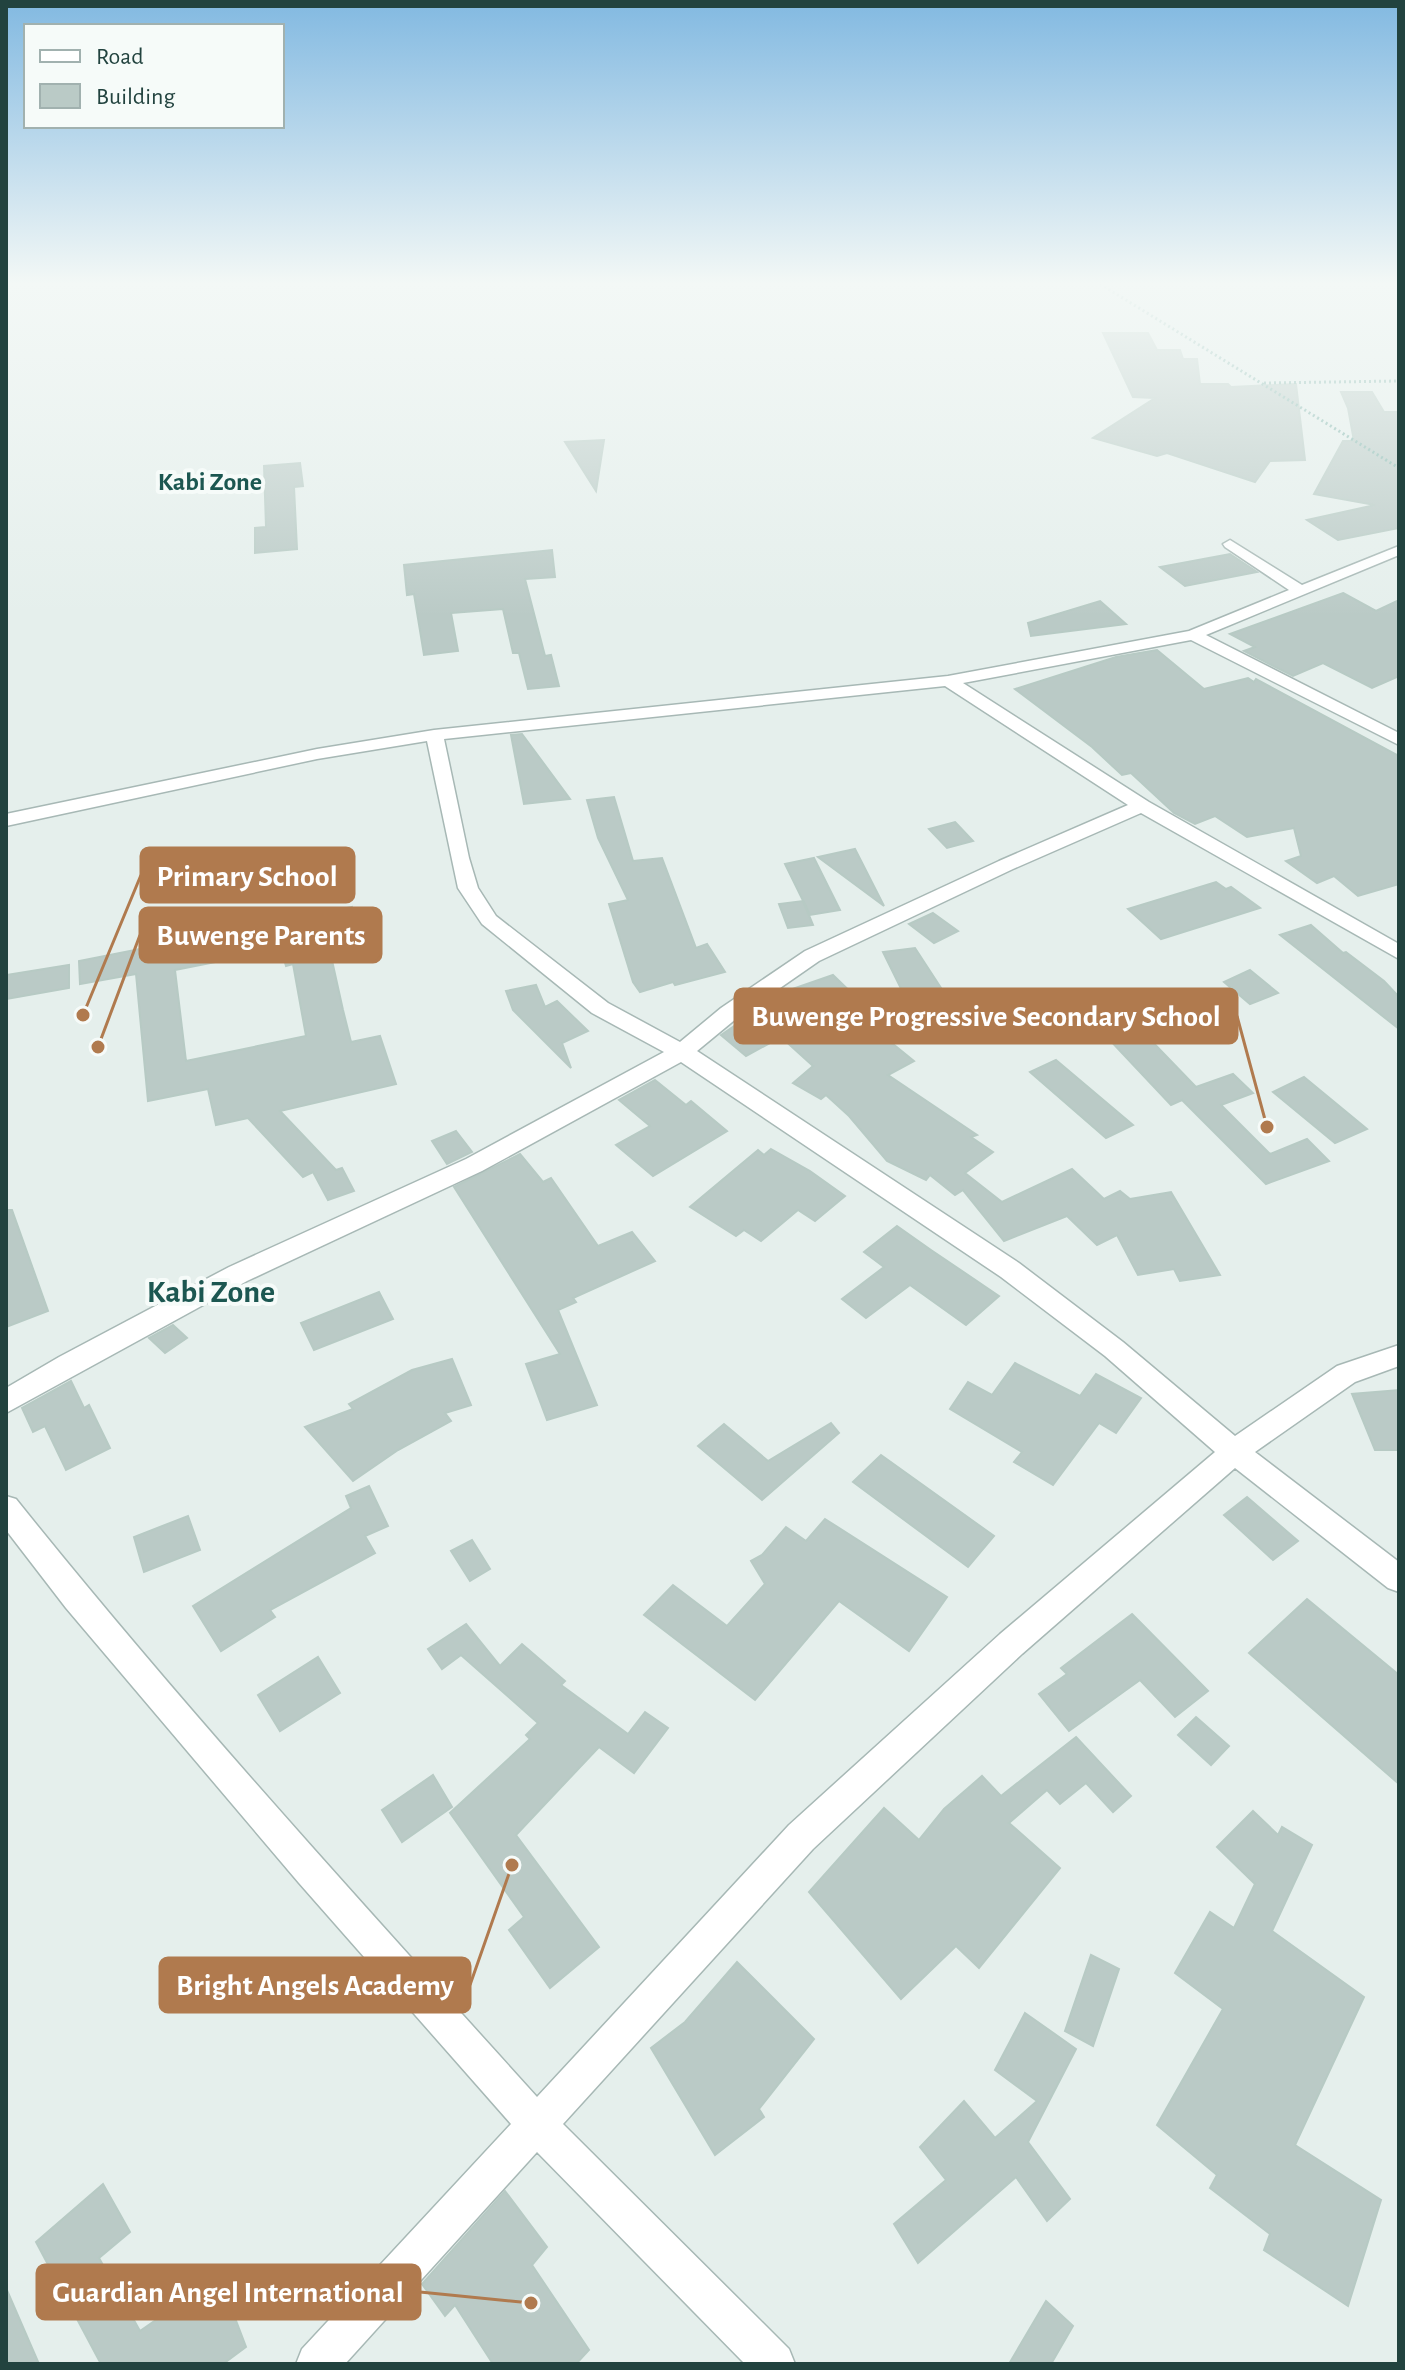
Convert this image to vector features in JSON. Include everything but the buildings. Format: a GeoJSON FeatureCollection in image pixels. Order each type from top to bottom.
{"type":"FeatureCollection","features":[{"type":"Feature","properties":{"kind":"street"},"geometry":{"type":"LineString","coordinates":[[1230,544],[1300,590]]}},
{"type":"Feature","properties":{"kind":"street"},"geometry":{"type":"LineString","coordinates":[[6,820],[317,754],[434,735],[948,681],[1193,635],[1399,550]]}},
{"type":"Feature","properties":{"kind":"street"},"geometry":{"type":"LineString","coordinates":[[1193,635],[1399,740]]}},
{"type":"Feature","properties":{"kind":"street"},"geometry":{"type":"LineString","coordinates":[[948,681],[1142,806],[1399,953]]}},
{"type":"Feature","properties":{"kind":"street"},"geometry":{"type":"LineString","coordinates":[[434,735],[459,858],[468,888],[489,920],[600,1008],[682,1052],[1010,1270],[1114,1349],[1234,1452],[1399,1579]]}},
{"type":"Feature","properties":{"kind":"street"},"geometry":{"type":"LineString","coordinates":[[6,1402],[68,1364],[238,1274],[474,1165],[618,1084],[682,1052],[729,1013],[812,956],[1006,865],[1142,806]]}},
{"type":"Feature","properties":{"kind":"street"},"geometry":{"type":"LineString","coordinates":[[317,2364],[801,1837],[1011,1644],[1234,1452],[1346,1374],[1399,1355]]}},
{"type":"Feature","properties":{"kind":"street"},"geometry":{"type":"LineString","coordinates":[[6,1508],[77,1598],[311,1871],[536,2124],[774,2364]]}},
{"type":"Feature","properties":{"kind":"path"},"geometry":{"type":"LineString","coordinates":[[1280,395],[1399,468]]}},
{"type":"Feature","properties":{"kind":"place","name":"Primary School"},"geometry":{"type":"Point","coordinates":[83,1015]}},
{"type":"Feature","properties":{"kind":"place","name":"Buwenge Parents"},"geometry":{"type":"Point","coordinates":[98,1047]}},
{"type":"Feature","properties":{"kind":"place","name":"Buwenge Progressive Secondary School"},"geometry":{"type":"Point","coordinates":[1267,1127]}},
{"type":"Feature","properties":{"kind":"place","name":"Bright Angels Academy"},"geometry":{"type":"Point","coordinates":[512,1865]}},
{"type":"Feature","properties":{"kind":"place","name":"Guardian Angel International"},"geometry":{"type":"Point","coordinates":[531,2303]}},
{"type":"Feature","properties":{"kind":"district","name":"Kabi Zone"},"geometry":{"type":"Point","coordinates":[210,482]}},
{"type":"Feature","properties":{"kind":"district","name":"Kabi Zone"},"geometry":{"type":"Point","coordinates":[211,1292]}}]}
